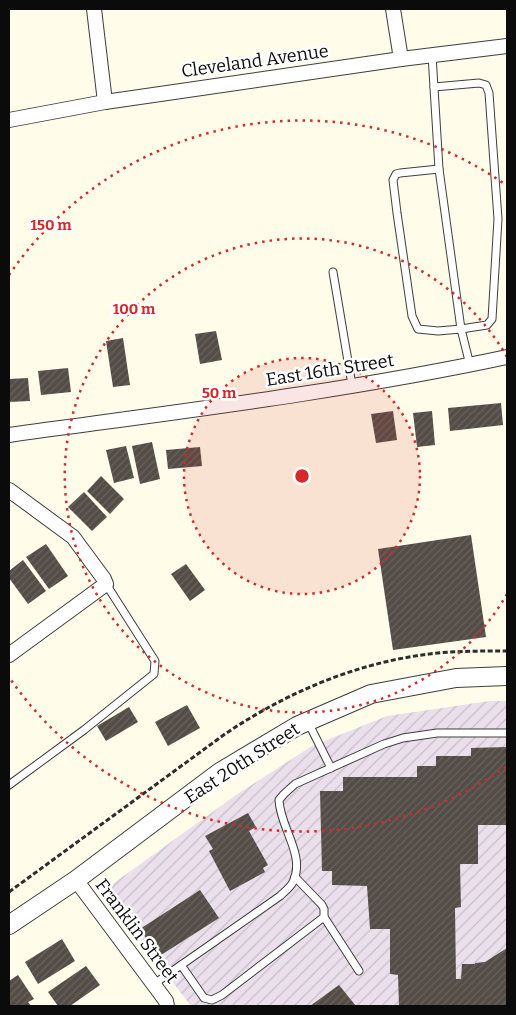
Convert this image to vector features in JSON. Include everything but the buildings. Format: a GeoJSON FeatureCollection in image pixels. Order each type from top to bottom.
{"type":"FeatureCollection","features":[{"type":"Feature","properties":{"kind":"street"},"geometry":{"type":"LineString","coordinates":[[94,9],[105,102]]}},
{"type":"Feature","properties":{"kind":"street"},"geometry":{"type":"LineString","coordinates":[[393,9],[401,59]]}},
{"type":"Feature","properties":{"kind":"street","name":"Cleveland Avenue"},"geometry":{"type":"LineString","coordinates":[[9,120],[105,102],[401,59],[507,46]]}},
{"type":"Feature","properties":{"kind":"street","name":"East 16th Street"},"geometry":{"type":"LineString","coordinates":[[9,435],[432,373],[507,357]]}},
{"type":"Feature","properties":{"kind":"street"},"geometry":{"type":"LineString","coordinates":[[9,490],[74,537],[106,584],[9,655]]}},
{"type":"Feature","properties":{"kind":"street","name":"East 20th Street"},"geometry":{"type":"LineString","coordinates":[[9,925],[76,880],[220,772],[297,726],[371,694],[456,678],[507,676]]}},
{"type":"Feature","properties":{"kind":"street","name":"Franklin Street"},"geometry":{"type":"LineString","coordinates":[[76,880],[154,984],[166,1001],[167,1006]]}},
{"type":"Feature","properties":{"kind":"lane"},"geometry":{"type":"LineString","coordinates":[[432,55],[439,169],[461,329],[470,365]]}},
{"type":"Feature","properties":{"kind":"lane"},"geometry":{"type":"LineString","coordinates":[[434,86],[479,83],[486,86],[489,93],[498,219],[492,319],[487,325],[438,331],[418,330],[412,316],[393,180],[396,174],[400,173],[439,169]]}},
{"type":"Feature","properties":{"kind":"lane"},"geometry":{"type":"LineString","coordinates":[[333,272],[352,385]]}},
{"type":"Feature","properties":{"kind":"lane"},"geometry":{"type":"LineString","coordinates":[[9,785],[84,730],[154,674],[155,661],[106,584]]}},
{"type":"Feature","properties":{"kind":"lane"},"geometry":{"type":"LineString","coordinates":[[308,721],[331,768]]}},
{"type":"Feature","properties":{"kind":"lane"},"geometry":{"type":"LineString","coordinates":[[154,984],[280,896],[292,884],[297,870],[297,858],[279,810],[278,800],[295,784],[384,744],[403,738],[437,734],[507,733]]}},
{"type":"Feature","properties":{"kind":"lane"},"geometry":{"type":"LineString","coordinates":[[295,877],[322,905],[324,917],[359,971]]}},
{"type":"Feature","properties":{"kind":"lane"},"geometry":{"type":"LineString","coordinates":[[181,965],[204,998],[212,1000],[222,995],[324,917]]}},
{"type":"Feature","properties":{"kind":"shaded area"},"geometry":{"type":"Polygon","coordinates":[[[490,701],[507,701],[507,1006],[191,1006],[103,891],[236,795],[312,746],[387,716],[490,701]]]}}]}
